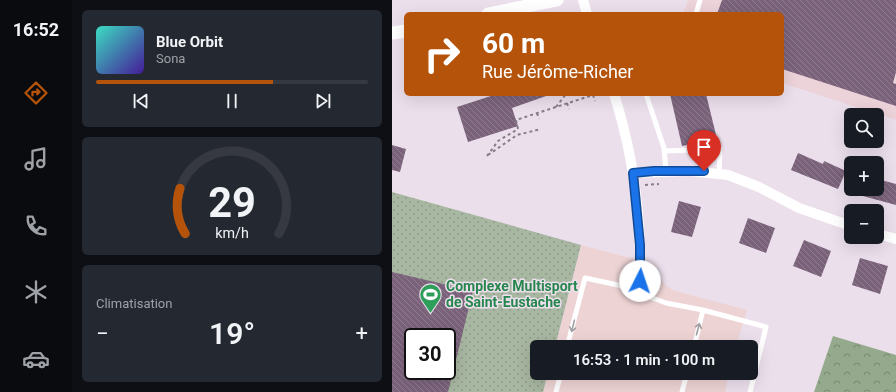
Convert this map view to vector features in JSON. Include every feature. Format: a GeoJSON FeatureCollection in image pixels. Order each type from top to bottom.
{"type":"FeatureCollection","features":[{"type":"Feature","properties":{"kind":"street"},"geometry":{"type":"LineString","coordinates":[[498,12],[557,0]]}},
{"type":"Feature","properties":{"kind":"street"},"geometry":{"type":"LineString","coordinates":[[583,0],[586,12]]}},
{"type":"Feature","properties":{"kind":"street"},"geometry":{"type":"LineString","coordinates":[[392,33],[404,31]]}},
{"type":"Feature","properties":{"kind":"street"},"geometry":{"type":"LineString","coordinates":[[616,96],[626,135],[633,173],[641,256],[637,292]]}},
{"type":"Feature","properties":{"kind":"street"},"geometry":{"type":"LineString","coordinates":[[633,173],[666,171],[719,173],[747,181],[799,208],[844,224]]}},
{"type":"Feature","properties":{"kind":"street"},"geometry":{"type":"LineString","coordinates":[[884,236],[896,239]]}},
{"type":"Feature","properties":{"kind":"lane"},"geometry":{"type":"LineString","coordinates":[[696,12],[699,0]]}},
{"type":"Feature","properties":{"kind":"lane"},"geometry":{"type":"LineString","coordinates":[[647,96],[664,151],[666,171]]}},
{"type":"Feature","properties":{"kind":"lane"},"geometry":{"type":"LineString","coordinates":[[664,151],[720,149],[719,173]]}},
{"type":"Feature","properties":{"kind":"lane"},"geometry":{"type":"LineString","coordinates":[[569,340],[585,278],[637,292],[666,303],[703,310],[766,327],[750,392]]}},
{"type":"Feature","properties":{"kind":"lane"},"geometry":{"type":"LineString","coordinates":[[696,340],[703,310]]}},
{"type":"Feature","properties":{"kind":"lane"},"geometry":{"type":"LineString","coordinates":[[556,392],[559,380]]}},
{"type":"Feature","properties":{"kind":"lane"},"geometry":{"type":"LineString","coordinates":[[682,392],[685,380]]}},
{"type":"Feature","properties":{"kind":"path"},"geometry":{"type":"LineString","coordinates":[[556,107],[564,96]]}},
{"type":"Feature","properties":{"kind":"path"},"geometry":{"type":"LineString","coordinates":[[542,129],[517,135],[487,156],[498,141],[518,129],[516,120],[590,96]]}},
{"type":"Feature","properties":{"kind":"path"},"geometry":{"type":"LineString","coordinates":[[593,96],[595,101]]}},
{"type":"Feature","properties":{"kind":"path"},"geometry":{"type":"LineString","coordinates":[[567,103],[569,109]]}},
{"type":"Feature","properties":{"kind":"path"},"geometry":{"type":"LineString","coordinates":[[537,113],[539,119]]}},
{"type":"Feature","properties":{"kind":"path"},"geometry":{"type":"LineString","coordinates":[[644,186],[665,184]]}},
{"type":"Feature","properties":{"kind":"shaded area"},"geometry":{"type":"Polygon","coordinates":[[[688,0],[896,0],[896,120],[884,116],[884,108],[859,108],[784,84],[784,12],[684,12],[688,0]]]}},
{"type":"Feature","properties":{"kind":"shaded area"},"geometry":{"type":"Polygon","coordinates":[[[581,245],[653,264],[663,283],[672,290],[747,310],[738,340],[557,340],[581,245]]]}},
{"type":"Feature","properties":{"kind":"shaded area"},"geometry":{"type":"Polygon","coordinates":[[[546,380],[728,380],[725,392],[543,392],[546,380]]]}},
{"type":"Feature","properties":{"kind":"green space"},"geometry":{"type":"Polygon","coordinates":[[[392,192],[581,245],[557,340],[530,340],[530,380],[546,380],[543,392],[392,392],[392,192]]]}},
{"type":"Feature","properties":{"kind":"green space"},"geometry":{"type":"Polygon","coordinates":[[[833,336],[896,355],[896,392],[814,392],[833,336]]]}},
{"type":"Feature","properties":{"kind":"building"},"geometry":{"type":"Polygon","coordinates":[[[722,0],[896,0],[896,72],[893,83],[896,84],[896,106],[784,70],[784,12],[718,12],[722,0]]]}},
{"type":"Feature","properties":{"kind":"building"},"geometry":{"type":"Polygon","coordinates":[[[491,96],[546,96],[512,108],[518,126],[468,142],[457,107],[491,96]]]}},
{"type":"Feature","properties":{"kind":"building"},"geometry":{"type":"Polygon","coordinates":[[[670,96],[706,96],[717,139],[682,146],[670,96]]]}},
{"type":"Feature","properties":{"kind":"building"},"geometry":{"type":"Polygon","coordinates":[[[392,145],[406,149],[400,172],[392,170],[392,145]]]}},
{"type":"Feature","properties":{"kind":"building"},"geometry":{"type":"Polygon","coordinates":[[[798,153],[823,164],[824,161],[844,170],[844,176],[838,189],[791,170],[798,153]]]}},
{"type":"Feature","properties":{"kind":"building"},"geometry":{"type":"Polygon","coordinates":[[[884,181],[896,184],[896,205],[863,196],[884,196],[884,181]]]}},
{"type":"Feature","properties":{"kind":"building"},"geometry":{"type":"Polygon","coordinates":[[[679,201],[701,207],[692,237],[671,232],[679,201]]]}},
{"type":"Feature","properties":{"kind":"building"},"geometry":{"type":"Polygon","coordinates":[[[748,218],[775,228],[766,253],[739,243],[748,218]]]}},
{"type":"Feature","properties":{"kind":"building"},"geometry":{"type":"Polygon","coordinates":[[[804,240],[831,251],[821,277],[793,266],[804,240]]]}},
{"type":"Feature","properties":{"kind":"building"},"geometry":{"type":"Polygon","coordinates":[[[860,258],[888,266],[880,294],[852,285],[860,258]]]}},
{"type":"Feature","properties":{"kind":"building","name":"Complexe Multisport de Saint-Eustache"},"geometry":{"type":"Polygon","coordinates":[[[392,272],[473,291],[456,360],[456,328],[404,328],[404,380],[451,380],[448,392],[392,392],[392,272]]]}},
{"type":"Feature","properties":{"kind":"place","name":"Complexe Multisport de Saint-Eustache"},"geometry":{"type":"Point","coordinates":[430,314]}},
{"type":"Feature","properties":{"kind":"route"},"geometry":{"type":"LineString","coordinates":[[640,281],[640,245],[633,173],[654,171],[704,171]]}}]}
